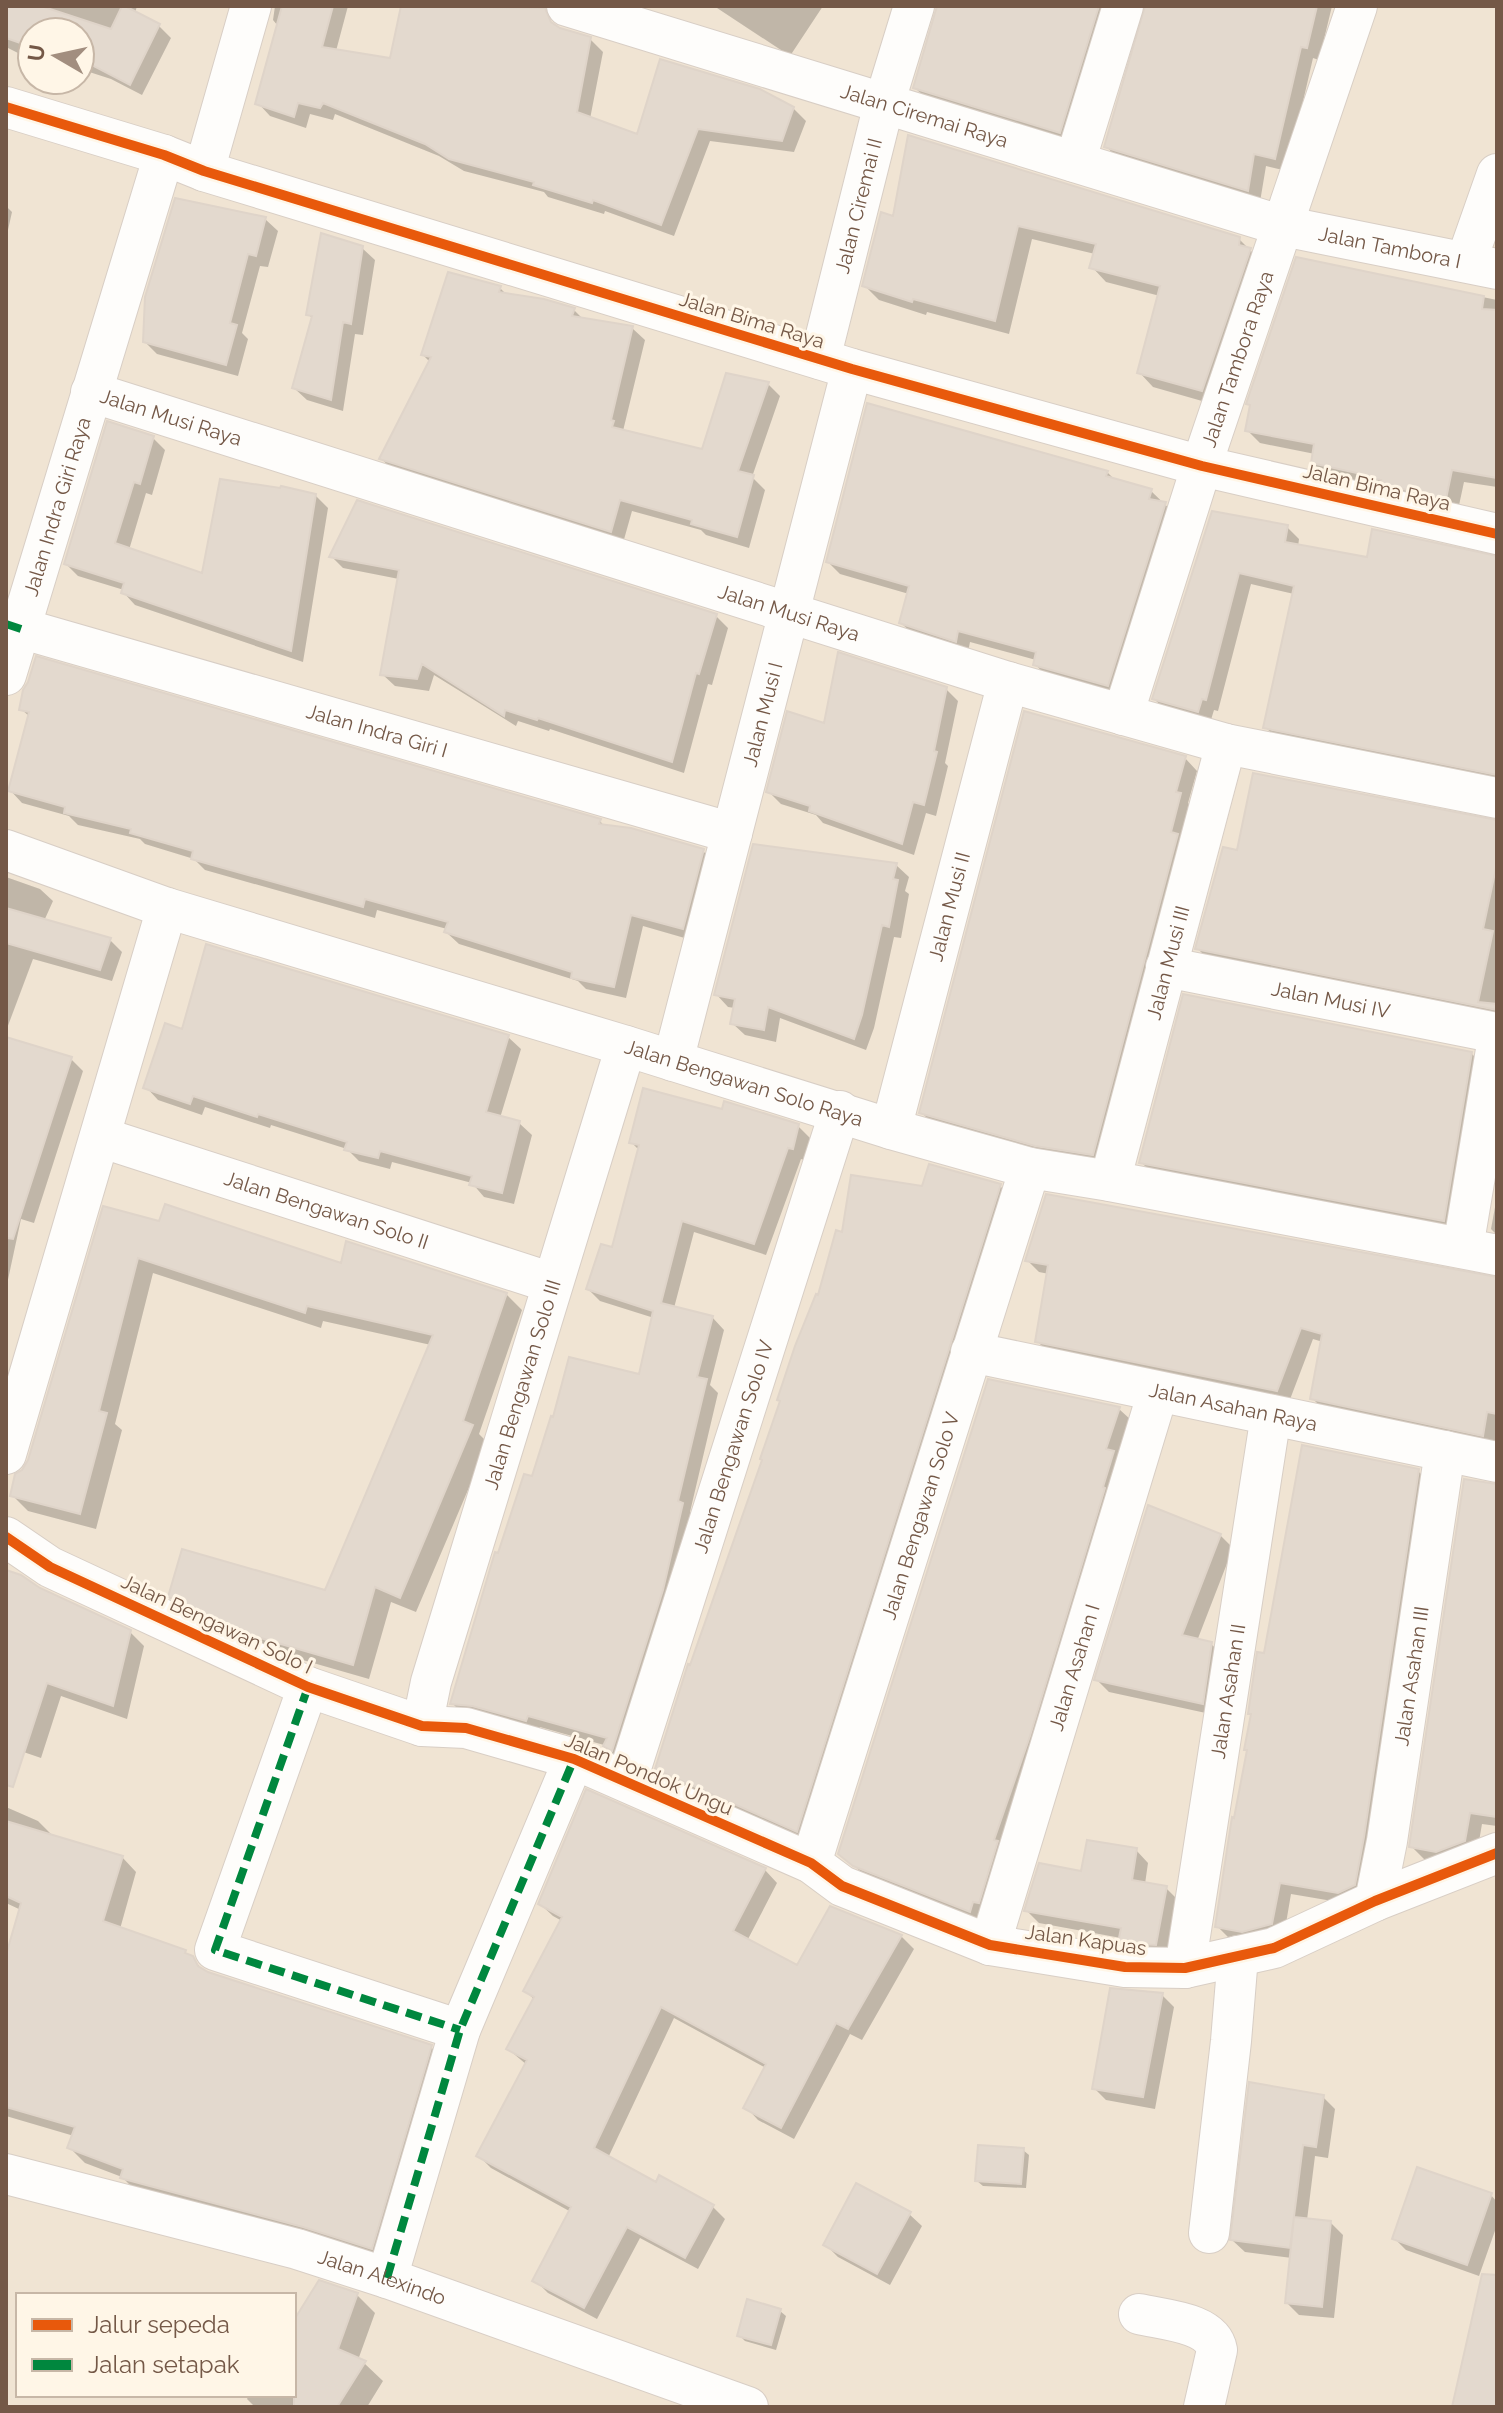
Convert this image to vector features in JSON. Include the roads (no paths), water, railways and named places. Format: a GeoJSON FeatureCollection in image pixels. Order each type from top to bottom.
{"type":"FeatureCollection","features":[{"type":"Feature","properties":{"kind":"street"},"geometry":{"type":"LineString","coordinates":[[204,171],[251,6]]}},
{"type":"Feature","properties":{"kind":"street","name":"Jalan Ciremai Raya"},"geometry":{"type":"LineString","coordinates":[[567,6],[1283,226]]}},
{"type":"Feature","properties":{"kind":"street","name":"Jalan Ciremai II"},"geometry":{"type":"LineString","coordinates":[[836,364],[884,104],[914,6]]}},
{"type":"Feature","properties":{"kind":"street"},"geometry":{"type":"LineString","coordinates":[[1075,162],[1123,6]]}},
{"type":"Feature","properties":{"kind":"street","name":"Jalan Tambora Raya"},"geometry":{"type":"LineString","coordinates":[[1123,715],[1202,466],[1357,6]]}},
{"type":"Feature","properties":{"kind":"street","name":"Jalan Bima Raya"},"geometry":{"type":"LineString","coordinates":[[6,107],[164,155],[204,171],[836,364],[1202,466],[1497,534]]}},
{"type":"Feature","properties":{"kind":"street","name":"Jalan Indra Giri Raya"},"geometry":{"type":"LineString","coordinates":[[6,675],[13,627],[91,392],[164,155]]}},
{"type":"Feature","properties":{"kind":"street"},"geometry":{"type":"LineString","coordinates":[[1481,266],[1497,174]]}},
{"type":"Feature","properties":{"kind":"street","name":"Jalan Tambora I"},"geometry":{"type":"LineString","coordinates":[[1283,226],[1481,266]]}},
{"type":"Feature","properties":{"kind":"street","name":"Jalan Musi I"},"geometry":{"type":"LineString","coordinates":[[673,1061],[790,613],[836,364]]}},
{"type":"Feature","properties":{"kind":"street","name":"Jalan Musi Raya"},"geometry":{"type":"LineString","coordinates":[[91,392],[1008,682],[1226,744],[1497,798]]}},
{"type":"Feature","properties":{"kind":"street","name":"Jalan Indra Giri I"},"geometry":{"type":"LineString","coordinates":[[13,627],[732,833]]}},
{"type":"Feature","properties":{"kind":"street","name":"Jalan Musi II"},"geometry":{"type":"LineString","coordinates":[[891,1129],[1008,682]]}},
{"type":"Feature","properties":{"kind":"street","name":"Jalan Musi III"},"geometry":{"type":"LineString","coordinates":[[1110,1181],[1226,744]]}},
{"type":"Feature","properties":{"kind":"street","name":"Jalan Bengawan Solo Raya"},"geometry":{"type":"LineString","coordinates":[[6,850],[167,908],[891,1129],[1030,1168],[1480,1251]]}},
{"type":"Feature","properties":{"kind":"street"},"geometry":{"type":"LineString","coordinates":[[6,1454],[167,908]]}},
{"type":"Feature","properties":{"kind":"street","name":"Jalan Musi IV"},"geometry":{"type":"LineString","coordinates":[[1166,967],[1497,1033]]}},
{"type":"Feature","properties":{"kind":"street"},"geometry":{"type":"LineString","coordinates":[[1480,1251],[1497,1044]]}},
{"type":"Feature","properties":{"kind":"street","name":"Jalan Bengawan Solo III"},"geometry":{"type":"LineString","coordinates":[[422,1726],[431,1682],[626,1046]]}},
{"type":"Feature","properties":{"kind":"street","name":"Jalan Bengawan Solo IV"},"geometry":{"type":"LineString","coordinates":[[627,1780],[840,1111]]}},
{"type":"Feature","properties":{"kind":"street","name":"Jalan Bengawan Solo II"},"geometry":{"type":"LineString","coordinates":[[100,1137],[552,1283]]}},
{"type":"Feature","properties":{"kind":"street","name":"Jalan Bengawan Solo V"},"geometry":{"type":"LineString","coordinates":[[811,1863],[1030,1168]]}},
{"type":"Feature","properties":{"kind":"street","name":"Jalan Asahan Raya"},"geometry":{"type":"LineString","coordinates":[[971,1352],[1497,1462]]}},
{"type":"Feature","properties":{"kind":"street","name":"Jalan Asahan I"},"geometry":{"type":"LineString","coordinates":[[990,1945],[1158,1392]]}},
{"type":"Feature","properties":{"kind":"street","name":"Jalan Asahan II"},"geometry":{"type":"LineString","coordinates":[[1185,1968],[1271,1415]]}},
{"type":"Feature","properties":{"kind":"street","name":"Jalan Asahan III"},"geometry":{"type":"LineString","coordinates":[[1375,1901],[1387,1841],[1445,1451]]}},
{"type":"Feature","properties":{"kind":"street","name":"Jalan Bengawan Solo I"},"geometry":{"type":"LineString","coordinates":[[6,1537],[50,1567],[308,1687],[422,1726]]}},
{"type":"Feature","properties":{"kind":"street"},"geometry":{"type":"LineString","coordinates":[[308,1687],[215,1950],[460,2030]]}},
{"type":"Feature","properties":{"kind":"street","name":"Jalan Pondok Ungu"},"geometry":{"type":"LineString","coordinates":[[422,1726],[466,1728],[574,1759],[811,1863]]}},
{"type":"Feature","properties":{"kind":"street"},"geometry":{"type":"LineString","coordinates":[[387,2278],[460,2030],[574,1759]]}},
{"type":"Feature","properties":{"kind":"street","name":"Jalan Kapuas"},"geometry":{"type":"LineString","coordinates":[[811,1863],[842,1886],[990,1945],[1125,1967],[1185,1968],[1274,1948],[1375,1901],[1497,1853]]}},
{"type":"Feature","properties":{"kind":"street"},"geometry":{"type":"LineString","coordinates":[[1209,2233],[1238,1956]]}},
{"type":"Feature","properties":{"kind":"street","name":"Jalan Alexindo"},"geometry":{"type":"LineString","coordinates":[[6,2174],[297,2249],[748,2407]]}},
{"type":"Feature","properties":{"kind":"street"},"geometry":{"type":"LineString","coordinates":[[1139,2314],[1197,2327],[1215,2341],[1217,2350],[1204,2407]]}}]}
